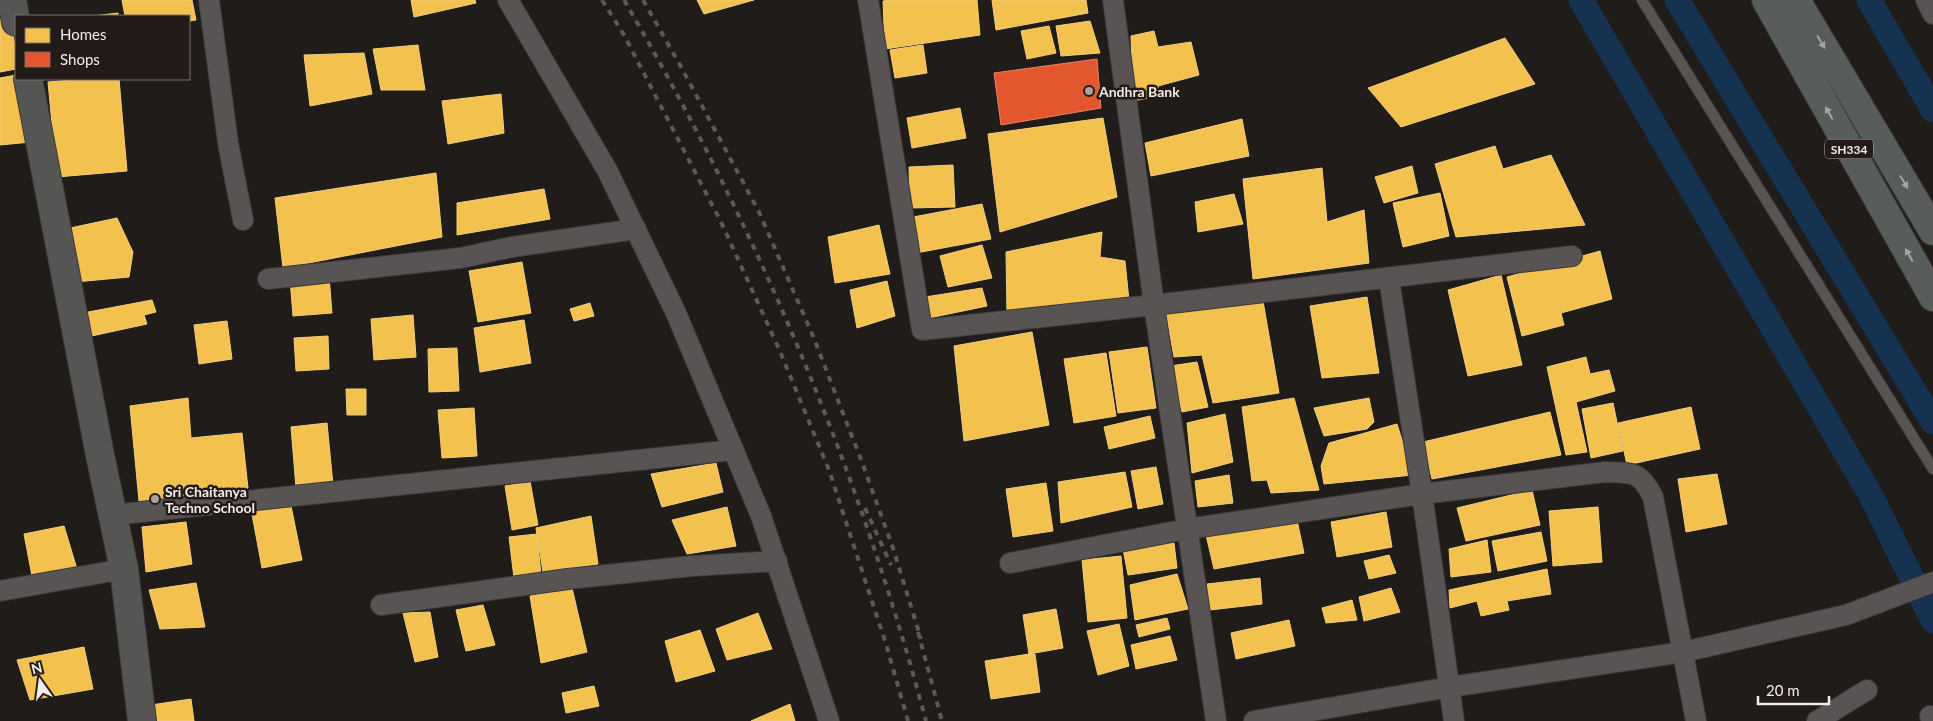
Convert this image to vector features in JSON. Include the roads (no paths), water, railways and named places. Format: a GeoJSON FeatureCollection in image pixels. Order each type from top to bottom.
{"type":"FeatureCollection","features":[{"type":"Feature","properties":{"kind":"main road"},"geometry":{"type":"LineString","coordinates":[[12,0],[15,16]]}},
{"type":"Feature","properties":{"kind":"main road","name":"SH334"},"geometry":{"type":"LineString","coordinates":[[1766,0],[1933,298]]}},
{"type":"Feature","properties":{"kind":"main road","name":"SH334"},"geometry":{"type":"LineString","coordinates":[[1796,0],[1933,231]]}},
{"type":"Feature","properties":{"kind":"main road"},"geometry":{"type":"LineString","coordinates":[[28,80],[112,516],[124,569],[142,721]]}},
{"type":"Feature","properties":{"kind":"street"},"geometry":{"type":"LineString","coordinates":[[209,0],[228,143],[243,220]]}},
{"type":"Feature","properties":{"kind":"street"},"geometry":{"type":"LineString","coordinates":[[508,0],[608,170],[676,312],[761,516],[829,721]]}},
{"type":"Feature","properties":{"kind":"street"},"geometry":{"type":"LineString","coordinates":[[868,0],[922,330],[1389,279],[1572,256]]}},
{"type":"Feature","properties":{"kind":"street"},"geometry":{"type":"LineString","coordinates":[[1113,0],[1154,305],[1216,721]]}},
{"type":"Feature","properties":{"kind":"street"},"geometry":{"type":"LineString","coordinates":[[1926,0],[1933,14]]}},
{"type":"Feature","properties":{"kind":"street"},"geometry":{"type":"LineString","coordinates":[[268,279],[460,258],[636,229]]}},
{"type":"Feature","properties":{"kind":"street"},"geometry":{"type":"LineString","coordinates":[[1389,279],[1454,721]]}},
{"type":"Feature","properties":{"kind":"street"},"geometry":{"type":"LineString","coordinates":[[112,516],[734,450]]}},
{"type":"Feature","properties":{"kind":"street"},"geometry":{"type":"LineString","coordinates":[[1010,563],[1187,529],[1422,494],[1605,472],[1631,473],[1645,481],[1653,497],[1696,721]]}},
{"type":"Feature","properties":{"kind":"street"},"geometry":{"type":"LineString","coordinates":[[381,605],[568,579],[692,566],[777,561]]}},
{"type":"Feature","properties":{"kind":"street"},"geometry":{"type":"LineString","coordinates":[[0,591],[124,569]]}},
{"type":"Feature","properties":{"kind":"street"},"geometry":{"type":"LineString","coordinates":[[1254,721],[1450,687],[1683,652],[1846,615],[1933,582]]}},
{"type":"Feature","properties":{"kind":"street"},"geometry":{"type":"LineString","coordinates":[[1817,721],[1867,690]]}},
{"type":"Feature","properties":{"kind":"lane"},"geometry":{"type":"LineString","coordinates":[[1642,0],[1933,469]]}},
{"type":"Feature","properties":{"kind":"waterway"},"geometry":{"type":"LineString","coordinates":[[1581,0],[1870,494],[1933,621]]}},
{"type":"Feature","properties":{"kind":"waterway"},"geometry":{"type":"LineString","coordinates":[[1677,0],[1933,422]]}},
{"type":"Feature","properties":{"kind":"waterway"},"geometry":{"type":"LineString","coordinates":[[1869,0],[1933,110]]}},
{"type":"Feature","properties":{"kind":"railway"},"geometry":{"type":"LineString","coordinates":[[602,0],[624,35],[721,222],[779,349],[829,470],[886,644],[908,721]]}},
{"type":"Feature","properties":{"kind":"railway"},"geometry":{"type":"LineString","coordinates":[[624,0],[672,85],[717,172],[760,261],[799,350],[836,441],[869,534],[899,627],[926,721]]}},
{"type":"Feature","properties":{"kind":"railway"},"geometry":{"type":"LineString","coordinates":[[643,0],[759,212],[813,336],[893,548],[921,639]]}},
{"type":"Feature","properties":{"kind":"railway"},"geometry":{"type":"LineString","coordinates":[[865,508],[891,565]]}},
{"type":"Feature","properties":{"kind":"railway"},"geometry":{"type":"LineString","coordinates":[[918,632],[942,721]]}},
{"type":"Feature","properties":{"kind":"place","name":"Andhra Bank"},"geometry":{"type":"Point","coordinates":[1089,91]}},
{"type":"Feature","properties":{"kind":"place","name":"Sri Chaitanya Techno School"},"geometry":{"type":"Point","coordinates":[155,499]}}]}
